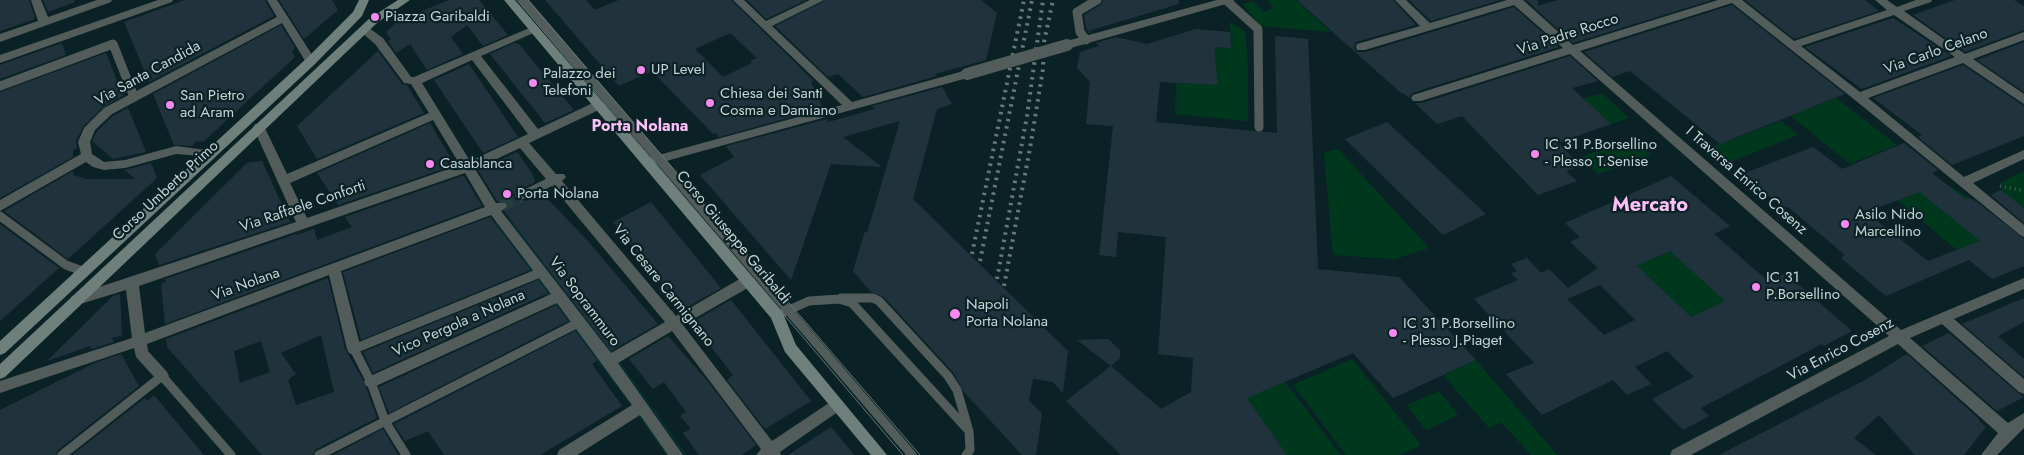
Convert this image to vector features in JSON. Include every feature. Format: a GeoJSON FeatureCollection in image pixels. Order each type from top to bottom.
{"type":"FeatureCollection","features":[{"type":"Feature","properties":{"kind":"main road","name":"Corso Umberto Primo"},"geometry":{"type":"LineString","coordinates":[[0,349],[311,61],[358,14],[364,0]]}},
{"type":"Feature","properties":{"kind":"main road","name":"Corso Umberto Primo"},"geometry":{"type":"LineString","coordinates":[[0,373],[258,127],[380,15],[405,0]]}},
{"type":"Feature","properties":{"kind":"main road"},"geometry":{"type":"LineString","coordinates":[[509,0],[604,103]]}},
{"type":"Feature","properties":{"kind":"main road","name":"Corso Giuseppe Garibaldi"},"geometry":{"type":"LineString","coordinates":[[604,103],[748,281],[782,313],[790,348],[880,455]]}},
{"type":"Feature","properties":{"kind":"street"},"geometry":{"type":"LineString","coordinates":[[36,0],[44,22]]}},
{"type":"Feature","properties":{"kind":"street"},"geometry":{"type":"LineString","coordinates":[[0,38],[107,0]]}},
{"type":"Feature","properties":{"kind":"street"},"geometry":{"type":"LineString","coordinates":[[0,60],[168,0]]}},
{"type":"Feature","properties":{"kind":"street"},"geometry":{"type":"LineString","coordinates":[[272,0],[311,61]]}},
{"type":"Feature","properties":{"kind":"street"},"geometry":{"type":"LineString","coordinates":[[738,0],[850,106]]}},
{"type":"Feature","properties":{"kind":"street"},"geometry":{"type":"LineString","coordinates":[[766,25],[818,0]]}},
{"type":"Feature","properties":{"kind":"street"},"geometry":{"type":"LineString","coordinates":[[652,160],[1228,0]]}},
{"type":"Feature","properties":{"kind":"street"},"geometry":{"type":"LineString","coordinates":[[1400,0],[1428,27]]}},
{"type":"Feature","properties":{"kind":"street"},"geometry":{"type":"LineString","coordinates":[[1361,47],[1516,0]]}},
{"type":"Feature","properties":{"kind":"street","name":"I Traversa Enrico Cosenz"},"geometry":{"type":"LineString","coordinates":[[1516,0],[1570,50],[2008,432]]}},
{"type":"Feature","properties":{"kind":"street","name":"Via Padre Rocco"},"geometry":{"type":"LineString","coordinates":[[1417,98],[1729,0]]}},
{"type":"Feature","properties":{"kind":"street"},"geometry":{"type":"LineString","coordinates":[[1735,0],[1859,97],[2024,232]]}},
{"type":"Feature","properties":{"kind":"street"},"geometry":{"type":"LineString","coordinates":[[1880,0],[2024,100]]}},
{"type":"Feature","properties":{"kind":"street"},"geometry":{"type":"LineString","coordinates":[[1793,45],[1927,0]]}},
{"type":"Feature","properties":{"kind":"street","name":"Via Santa Candida"},"geometry":{"type":"LineString","coordinates":[[87,156],[84,142],[90,128],[108,111],[283,18]]}},
{"type":"Feature","properties":{"kind":"street"},"geometry":{"type":"LineString","coordinates":[[415,80],[534,29]]}},
{"type":"Feature","properties":{"kind":"street","name":"Via Soprammuro"},"geometry":{"type":"LineString","coordinates":[[365,30],[379,41],[408,80],[415,80],[469,167],[542,272],[676,455]]}},
{"type":"Feature","properties":{"kind":"street","name":"Via Carlo Celano"},"geometry":{"type":"LineString","coordinates":[[1859,97],[2024,36]]}},
{"type":"Feature","properties":{"kind":"street"},"geometry":{"type":"LineString","coordinates":[[474,55],[535,134]]}},
{"type":"Feature","properties":{"kind":"street","name":"Via Raffaele Conforti"},"geometry":{"type":"LineString","coordinates":[[77,300],[132,283],[469,167],[535,134],[604,103]]}},
{"type":"Feature","properties":{"kind":"street"},"geometry":{"type":"LineString","coordinates":[[283,181],[436,114]]}},
{"type":"Feature","properties":{"kind":"street"},"geometry":{"type":"LineString","coordinates":[[258,127],[303,224]]}},
{"type":"Feature","properties":{"kind":"street","name":"Via Cesare Carmignano"},"geometry":{"type":"LineString","coordinates":[[521,141],[558,178],[599,233],[674,324],[769,453]]}},
{"type":"Feature","properties":{"kind":"street"},"geometry":{"type":"LineString","coordinates":[[0,206],[87,156],[97,164],[109,166],[176,150],[209,154]]}},
{"type":"Feature","properties":{"kind":"street"},"geometry":{"type":"LineString","coordinates":[[1964,182],[2024,154]]}},
{"type":"Feature","properties":{"kind":"street"},"geometry":{"type":"LineString","coordinates":[[521,196],[558,178]]}},
{"type":"Feature","properties":{"kind":"street","name":"Via Nolana"},"geometry":{"type":"LineString","coordinates":[[0,388],[139,341],[334,270],[497,207]]}},
{"type":"Feature","properties":{"kind":"street"},"geometry":{"type":"LineString","coordinates":[[334,270],[354,349]]}},
{"type":"Feature","properties":{"kind":"street"},"geometry":{"type":"LineString","coordinates":[[609,361],[748,281]]}},
{"type":"Feature","properties":{"kind":"street","name":"Via Enrico Cosenz"},"geometry":{"type":"LineString","coordinates":[[1677,455],[1900,336],[2024,282]]}},
{"type":"Feature","properties":{"kind":"street"},"geometry":{"type":"LineString","coordinates":[[132,283],[141,352],[162,376]]}},
{"type":"Feature","properties":{"kind":"street","name":"Vico Pergola a Nolana"},"geometry":{"type":"LineString","coordinates":[[371,382],[560,296]]}},
{"type":"Feature","properties":{"kind":"street"},"geometry":{"type":"LineString","coordinates":[[1943,316],[2024,388]]}},
{"type":"Feature","properties":{"kind":"street"},"geometry":{"type":"LineString","coordinates":[[769,453],[837,405]]}},
{"type":"Feature","properties":{"kind":"street"},"geometry":{"type":"LineString","coordinates":[[564,455],[641,407]]}},
{"type":"Feature","properties":{"kind":"street"},"geometry":{"type":"LineString","coordinates":[[1988,455],[2008,432],[2024,419]]}},
{"type":"Feature","properties":{"kind":"lane"},"geometry":{"type":"LineString","coordinates":[[523,0],[604,103]]}},
{"type":"Feature","properties":{"kind":"lane"},"geometry":{"type":"LineString","coordinates":[[1086,40],[1080,32],[1077,12],[1097,0]]}},
{"type":"Feature","properties":{"kind":"lane"},"geometry":{"type":"LineString","coordinates":[[1228,0],[1258,30],[1258,127]]}},
{"type":"Feature","properties":{"kind":"lane"},"geometry":{"type":"LineString","coordinates":[[0,86],[113,44],[134,97]]}},
{"type":"Feature","properties":{"kind":"lane"},"geometry":{"type":"LineString","coordinates":[[652,160],[782,313],[912,455]]}},
{"type":"Feature","properties":{"kind":"lane"},"geometry":{"type":"LineString","coordinates":[[0,216],[66,265],[85,272]]}},
{"type":"Feature","properties":{"kind":"lane"},"geometry":{"type":"LineString","coordinates":[[406,455],[385,421],[371,382],[354,349],[542,272]]}},
{"type":"Feature","properties":{"kind":"lane"},"geometry":{"type":"LineString","coordinates":[[782,313],[809,300],[873,298],[879,301],[948,376],[957,390],[969,431],[970,450],[966,455]]}},
{"type":"Feature","properties":{"kind":"lane"},"geometry":{"type":"LineString","coordinates":[[839,299],[852,303],[969,431]]}},
{"type":"Feature","properties":{"kind":"lane"},"geometry":{"type":"LineString","coordinates":[[319,455],[580,322]]}},
{"type":"Feature","properties":{"kind":"lane"},"geometry":{"type":"LineString","coordinates":[[62,455],[162,376],[231,455]]}},
{"type":"Feature","properties":{"kind":"path"},"geometry":{"type":"LineString","coordinates":[[2000,186],[2024,191]]}},
{"type":"Feature","properties":{"kind":"shaded area"},"geometry":{"type":"Polygon","coordinates":[[[508,218],[555,271],[687,455],[666,455],[624,396],[490,225],[508,218]]]}},
{"type":"Feature","properties":{"kind":"green space"},"geometry":{"type":"Polygon","coordinates":[[[1267,0],[1296,0],[1331,32],[1261,26],[1242,4],[1253,1],[1264,12],[1274,8],[1267,0]]]}},
{"type":"Feature","properties":{"kind":"green space"},"geometry":{"type":"Polygon","coordinates":[[[1230,22],[1245,31],[1248,66],[1248,121],[1175,114],[1176,83],[1218,85],[1214,47],[1231,48],[1230,22]]]}},
{"type":"Feature","properties":{"kind":"green space"},"geometry":{"type":"Polygon","coordinates":[[[1603,94],[1629,118],[1611,124],[1582,98],[1603,94]]]}},
{"type":"Feature","properties":{"kind":"green space"},"geometry":{"type":"Polygon","coordinates":[[[1836,98],[1897,145],[1850,164],[1791,116],[1836,98]]]}},
{"type":"Feature","properties":{"kind":"green space"},"geometry":{"type":"Polygon","coordinates":[[[1781,121],[1798,135],[1720,166],[1702,151],[1781,121]]]}},
{"type":"Feature","properties":{"kind":"green space"},"geometry":{"type":"Polygon","coordinates":[[[1632,138],[1651,155],[1598,174],[1581,157],[1632,138]]]}},
{"type":"Feature","properties":{"kind":"green space"},"geometry":{"type":"Polygon","coordinates":[[[1338,149],[1429,248],[1395,259],[1333,255],[1324,153],[1338,149]]]}},
{"type":"Feature","properties":{"kind":"green space"},"geometry":{"type":"Polygon","coordinates":[[[2024,171],[2024,208],[2001,190],[2000,183],[2024,171]]]}},
{"type":"Feature","properties":{"kind":"green space"},"geometry":{"type":"Polygon","coordinates":[[[1945,183],[1969,198],[1942,209],[1990,237],[1957,250],[1897,200],[1945,183]]]}},
{"type":"Feature","properties":{"kind":"green space"},"geometry":{"type":"Polygon","coordinates":[[[1670,251],[1725,301],[1691,317],[1637,266],[1670,251]]]}},
{"type":"Feature","properties":{"kind":"green space"},"geometry":{"type":"Polygon","coordinates":[[[1352,359],[1421,445],[1400,455],[1346,455],[1293,385],[1352,359]]]}},
{"type":"Feature","properties":{"kind":"green space"},"geometry":{"type":"Polygon","coordinates":[[[1476,360],[1557,455],[1531,455],[1501,422],[1489,428],[1444,376],[1476,360]]]}},
{"type":"Feature","properties":{"kind":"green space"},"geometry":{"type":"Polygon","coordinates":[[[1285,382],[1341,455],[1287,455],[1247,398],[1285,382]]]}},
{"type":"Feature","properties":{"kind":"green space"},"geometry":{"type":"Polygon","coordinates":[[[1439,391],[1458,415],[1426,430],[1407,405],[1439,391]]]}},
{"type":"Feature","properties":{"kind":"building"},"geometry":{"type":"Polygon","coordinates":[[[0,0],[29,0],[35,19],[0,31],[0,0]]]}},
{"type":"Feature","properties":{"kind":"building"},"geometry":{"type":"Polygon","coordinates":[[[43,0],[74,0],[75,2],[48,12],[43,0]]]}},
{"type":"Feature","properties":{"kind":"building"},"geometry":{"type":"Polygon","coordinates":[[[185,0],[265,0],[274,16],[149,82],[124,22],[185,0]]]}},
{"type":"Feature","properties":{"kind":"building"},"geometry":{"type":"Polygon","coordinates":[[[279,0],[332,0],[338,10],[304,39],[279,0]]]}},
{"type":"Feature","properties":{"kind":"building"},"geometry":{"type":"Polygon","coordinates":[[[449,0],[479,0],[508,35],[483,46],[467,25],[451,37],[463,54],[427,70],[410,44],[396,53],[388,41],[391,39],[386,32],[398,21],[449,0]]]}},
{"type":"Feature","properties":{"kind":"building"},"geometry":{"type":"Polygon","coordinates":[[[545,0],[586,0],[595,10],[619,0],[731,0],[814,81],[811,81],[823,108],[719,137],[716,133],[713,134],[652,71],[619,86],[545,0]],[[730,33],[695,49],[723,77],[752,63],[750,61],[757,58],[730,33]]]}},
{"type":"Feature","properties":{"kind":"building"},"geometry":{"type":"Polygon","coordinates":[[[747,0],[806,0],[766,19],[747,0]]]}},
{"type":"Feature","properties":{"kind":"building"},"geometry":{"type":"Polygon","coordinates":[[[826,0],[981,0],[997,13],[986,60],[863,97],[838,74],[828,77],[775,26],[826,0]]]}},
{"type":"Feature","properties":{"kind":"building"},"geometry":{"type":"Polygon","coordinates":[[[1103,0],[1179,0],[1179,4],[1088,31],[1084,15],[1100,5],[1103,0]]]}},
{"type":"Feature","properties":{"kind":"building"},"geometry":{"type":"Polygon","coordinates":[[[1297,0],[1393,0],[1416,25],[1356,42],[1354,48],[1357,52],[1366,52],[1514,7],[1559,47],[1412,93],[1409,98],[1401,93],[1297,0]]]}},
{"type":"Feature","properties":{"kind":"building"},"geometry":{"type":"Polygon","coordinates":[[[1409,0],[1500,0],[1431,21],[1409,0]]]}},
{"type":"Feature","properties":{"kind":"building"},"geometry":{"type":"Polygon","coordinates":[[[1526,0],[1538,0],[1538,6],[1558,0],[1712,0],[1573,43],[1526,0]]]}},
{"type":"Feature","properties":{"kind":"building"},"geometry":{"type":"Polygon","coordinates":[[[1745,0],[1865,0],[1879,11],[1794,39],[1745,0]]]}},
{"type":"Feature","properties":{"kind":"building"},"geometry":{"type":"Polygon","coordinates":[[[1955,0],[2014,0],[2024,6],[2024,30],[1965,52],[1913,15],[1955,0]]]}},
{"type":"Feature","properties":{"kind":"building"},"geometry":{"type":"Polygon","coordinates":[[[1732,5],[1845,94],[1720,144],[1630,71],[1612,77],[1584,52],[1732,5]]]}},
{"type":"Feature","properties":{"kind":"building"},"geometry":{"type":"Polygon","coordinates":[[[1893,18],[1951,56],[1862,89],[1805,47],[1893,18]]]}},
{"type":"Feature","properties":{"kind":"building"},"geometry":{"type":"Polygon","coordinates":[[[281,25],[295,48],[292,51],[295,57],[203,142],[197,141],[192,146],[174,145],[153,94],[281,25]]]}},
{"type":"Feature","properties":{"kind":"building"},"geometry":{"type":"Polygon","coordinates":[[[1196,29],[1230,32],[1231,48],[1214,47],[1218,85],[1160,82],[1156,122],[1277,133],[1275,36],[1308,39],[1318,269],[1399,277],[1476,360],[1393,398],[1353,353],[1247,398],[1287,455],[1121,455],[1066,401],[1111,366],[1161,409],[1191,392],[1193,358],[1158,354],[1166,237],[1118,232],[1116,257],[1099,255],[1113,126],[1086,124],[1090,82],[1077,68],[1080,52],[1099,46],[1096,43],[1116,37],[1147,44],[1196,29]]]}},
{"type":"Feature","properties":{"kind":"building"},"geometry":{"type":"Polygon","coordinates":[[[2024,42],[2024,92],[1977,60],[2024,42]]]}},
{"type":"Feature","properties":{"kind":"building"},"geometry":{"type":"Polygon","coordinates":[[[62,43],[66,55],[0,79],[0,65],[62,43]]]}},
{"type":"Feature","properties":{"kind":"building","name":"Palazzo dei Telefoni"},"geometry":{"type":"Polygon","coordinates":[[[514,43],[519,44],[574,110],[545,123],[490,54],[514,43]]]}},
{"type":"Feature","properties":{"kind":"building"},"geometry":{"type":"Polygon","coordinates":[[[378,51],[402,84],[407,85],[424,113],[317,159],[297,126],[378,51]]]}},
{"type":"Feature","properties":{"kind":"building"},"geometry":{"type":"Polygon","coordinates":[[[106,53],[123,96],[103,107],[83,127],[76,141],[77,148],[73,150],[73,157],[0,198],[0,92],[106,53]]]}},
{"type":"Feature","properties":{"kind":"building"},"geometry":{"type":"Polygon","coordinates":[[[1570,56],[1598,81],[1572,88],[1611,124],[1558,143],[1581,166],[1566,171],[1577,181],[1538,195],[1462,116],[1437,124],[1415,103],[1422,103],[1570,56]]]}},
{"type":"Feature","properties":{"kind":"building"},"geometry":{"type":"Polygon","coordinates":[[[469,64],[518,137],[483,153],[434,80],[469,64]]]}},
{"type":"Feature","properties":{"kind":"building"},"geometry":{"type":"Polygon","coordinates":[[[1963,65],[2024,106],[2024,136],[1952,165],[1918,137],[1922,135],[1873,98],[1963,65]]]}},
{"type":"Feature","properties":{"kind":"building"},"geometry":{"type":"Polygon","coordinates":[[[942,87],[952,104],[937,109],[913,199],[1068,351],[1063,393],[1053,382],[1033,379],[1029,400],[1042,414],[1036,455],[1022,455],[964,392],[953,372],[884,297],[871,292],[853,271],[865,231],[867,233],[900,121],[843,137],[882,167],[831,164],[791,280],[700,175],[734,157],[726,146],[827,119],[828,122],[843,118],[875,109],[872,106],[942,87]]]}},
{"type":"Feature","properties":{"kind":"building"},"geometry":{"type":"Polygon","coordinates":[[[128,108],[146,152],[113,159],[92,141],[97,131],[113,116],[128,108]]]}},
{"type":"Feature","properties":{"kind":"building"},"geometry":{"type":"Polygon","coordinates":[[[1387,122],[1486,214],[1443,235],[1345,139],[1387,122]]]}},
{"type":"Feature","properties":{"kind":"building","name":"Casablanca"},"geometry":{"type":"Polygon","coordinates":[[[430,123],[455,165],[338,205],[317,173],[430,123]]]}},
{"type":"Feature","properties":{"kind":"building"},"geometry":{"type":"Polygon","coordinates":[[[1904,143],[1938,170],[1932,173],[1965,199],[1969,198],[1977,202],[2024,239],[2024,266],[1992,279],[1969,260],[1886,296],[1841,258],[1845,255],[1788,207],[1783,208],[1742,174],[1813,147],[1842,169],[1904,143]],[[1920,192],[1866,212],[1928,261],[1980,241],[1920,192]]]}},
{"type":"Feature","properties":{"kind":"building"},"geometry":{"type":"Polygon","coordinates":[[[517,152],[532,173],[535,182],[515,192],[513,195],[515,200],[526,201],[542,193],[587,240],[658,324],[611,351],[504,211],[509,206],[507,202],[497,201],[478,170],[517,152]]]}},
{"type":"Feature","properties":{"kind":"building"},"geometry":{"type":"Polygon","coordinates":[[[262,161],[290,222],[159,265],[155,254],[247,163],[262,161]]]}},
{"type":"Feature","properties":{"kind":"building"},"geometry":{"type":"Polygon","coordinates":[[[151,163],[157,178],[68,259],[4,211],[73,171],[73,175],[86,179],[135,179],[125,170],[151,163]]]}},
{"type":"Feature","properties":{"kind":"building"},"geometry":{"type":"Polygon","coordinates":[[[464,176],[482,206],[165,324],[161,284],[166,282],[165,279],[314,229],[317,240],[352,227],[345,217],[464,176]]]}},
{"type":"Feature","properties":{"kind":"building"},"geometry":{"type":"Polygon","coordinates":[[[1671,176],[1730,226],[1714,234],[1768,281],[1785,273],[1852,331],[1824,346],[1822,344],[1701,408],[1709,416],[1683,430],[1652,399],[1694,377],[1667,351],[1635,367],[1651,384],[1627,395],[1613,380],[1542,415],[1506,374],[1534,363],[1474,299],[1518,280],[1511,273],[1517,271],[1511,264],[1527,258],[1541,273],[1549,269],[1568,288],[1598,268],[1570,242],[1580,237],[1565,223],[1671,176]],[[1670,251],[1637,266],[1691,317],[1725,301],[1670,251]],[[1600,285],[1567,299],[1604,335],[1635,320],[1600,285]]]}},
{"type":"Feature","properties":{"kind":"building"},"geometry":{"type":"Polygon","coordinates":[[[2001,190],[2024,208],[2024,223],[1991,195],[2001,190]]]}},
{"type":"Feature","properties":{"kind":"building"},"geometry":{"type":"Polygon","coordinates":[[[651,202],[721,288],[682,310],[613,222],[651,202]]]}},
{"type":"Feature","properties":{"kind":"building"},"geometry":{"type":"Polygon","coordinates":[[[490,217],[530,270],[361,340],[343,272],[490,217]]]}},
{"type":"Feature","properties":{"kind":"building"},"geometry":{"type":"Polygon","coordinates":[[[0,224],[59,268],[0,321],[0,224]]]}},
{"type":"Feature","properties":{"kind":"building"},"geometry":{"type":"Polygon","coordinates":[[[328,278],[345,349],[363,380],[377,418],[316,449],[313,455],[262,455],[167,347],[166,339],[328,278]],[[321,335],[281,353],[296,374],[288,380],[296,405],[334,392],[321,335]],[[261,341],[234,351],[240,383],[270,372],[261,341]]]}},
{"type":"Feature","properties":{"kind":"building"},"geometry":{"type":"Polygon","coordinates":[[[538,280],[548,293],[373,373],[363,352],[538,280]]]}},
{"type":"Feature","properties":{"kind":"building"},"geometry":{"type":"Polygon","coordinates":[[[120,294],[122,335],[112,338],[114,342],[92,349],[90,346],[47,361],[113,296],[120,294]]]}},
{"type":"Feature","properties":{"kind":"building"},"geometry":{"type":"Polygon","coordinates":[[[2024,298],[2024,322],[1998,336],[2024,359],[2024,377],[1962,324],[2024,298]]]}},
{"type":"Feature","properties":{"kind":"building"},"geometry":{"type":"Polygon","coordinates":[[[731,300],[811,401],[765,429],[727,380],[733,375],[692,322],[731,300]]]}},
{"type":"Feature","properties":{"kind":"building"},"geometry":{"type":"Polygon","coordinates":[[[556,305],[568,321],[389,413],[379,387],[556,305]]]}},
{"type":"Feature","properties":{"kind":"building"},"geometry":{"type":"Polygon","coordinates":[[[575,331],[597,360],[592,364],[622,406],[540,455],[444,455],[428,431],[405,441],[394,424],[575,331]]]}},
{"type":"Feature","properties":{"kind":"building"},"geometry":{"type":"Polygon","coordinates":[[[1949,333],[2024,397],[1997,411],[1922,346],[1949,333]]]}},
{"type":"Feature","properties":{"kind":"building"},"geometry":{"type":"Polygon","coordinates":[[[668,336],[710,384],[756,445],[742,455],[699,455],[683,433],[691,429],[680,416],[686,412],[664,382],[653,389],[629,359],[668,336]]]}},
{"type":"Feature","properties":{"kind":"building"},"geometry":{"type":"Polygon","coordinates":[[[1108,339],[1120,350],[1120,358],[1111,366],[1077,340],[1108,339]]]}},
{"type":"Feature","properties":{"kind":"building"},"geometry":{"type":"Polygon","coordinates":[[[121,354],[139,386],[58,450],[56,455],[0,455],[0,410],[97,362],[121,354]]]}},
{"type":"Feature","properties":{"kind":"building"},"geometry":{"type":"Polygon","coordinates":[[[1907,354],[1986,427],[1964,455],[1915,455],[1879,415],[1854,438],[1876,455],[1719,455],[1865,380],[1907,354]]]}},
{"type":"Feature","properties":{"kind":"building"},"geometry":{"type":"Polygon","coordinates":[[[154,395],[204,455],[72,455],[145,398],[147,401],[154,395]]]}},
{"type":"Feature","properties":{"kind":"building"},"geometry":{"type":"Polygon","coordinates":[[[831,427],[854,455],[788,455],[831,427]]]}},
{"type":"Feature","properties":{"kind":"building"},"geometry":{"type":"Polygon","coordinates":[[[383,429],[398,455],[333,455],[383,429]]]}},
{"type":"Feature","properties":{"kind":"tunnel"},"geometry":{"type":"LineString","coordinates":[[501,206],[521,196]]}},
{"type":"Feature","properties":{"kind":"tram line"},"geometry":{"type":"LineString","coordinates":[[517,0],[903,455]]}},
{"type":"Feature","properties":{"kind":"tram line"},"geometry":{"type":"LineString","coordinates":[[528,0],[920,455]]}},
{"type":"Feature","properties":{"kind":"railway"},"geometry":{"type":"LineString","coordinates":[[972,254],[1024,0]]}},
{"type":"Feature","properties":{"kind":"railway"},"geometry":{"type":"LineString","coordinates":[[980,261],[1032,0]]}},
{"type":"Feature","properties":{"kind":"railway"},"geometry":{"type":"LineString","coordinates":[[997,279],[1027,116],[1043,0]]}},
{"type":"Feature","properties":{"kind":"railway"},"geometry":{"type":"LineString","coordinates":[[1004,286],[1030,148],[1043,69],[1044,42],[1053,0]]}},
{"type":"Feature","properties":{"kind":"place","name":"Piazza Garibaldi"},"geometry":{"type":"Point","coordinates":[375,17]}},
{"type":"Feature","properties":{"kind":"place","name":"UP Level"},"geometry":{"type":"Point","coordinates":[641,70]}},
{"type":"Feature","properties":{"kind":"place","name":"Palazzo dei Telefoni"},"geometry":{"type":"Point","coordinates":[533,83]}},
{"type":"Feature","properties":{"kind":"place","name":"Chiesa dei Santi Cosma e Damiano"},"geometry":{"type":"Point","coordinates":[710,103]}},
{"type":"Feature","properties":{"kind":"place","name":"San Pietro ad Aram"},"geometry":{"type":"Point","coordinates":[170,105]}},
{"type":"Feature","properties":{"kind":"place","name":"IC 31 P.Borsellino - Plesso T.Senise"},"geometry":{"type":"Point","coordinates":[1535,154]}},
{"type":"Feature","properties":{"kind":"place","name":"Casablanca"},"geometry":{"type":"Point","coordinates":[430,164]}},
{"type":"Feature","properties":{"kind":"place","name":"Porta Nolana"},"geometry":{"type":"Point","coordinates":[507,194]}},
{"type":"Feature","properties":{"kind":"place","name":"Asilo Nido Marcellino"},"geometry":{"type":"Point","coordinates":[1845,224]}},
{"type":"Feature","properties":{"kind":"place","name":"IC 31 P.Borsellino"},"geometry":{"type":"Point","coordinates":[1756,287]}},
{"type":"Feature","properties":{"kind":"place","name":"Napoli Porta Nolana"},"geometry":{"type":"Point","coordinates":[955,314]}},
{"type":"Feature","properties":{"kind":"place","name":"IC 31 P.Borsellino - Plesso J.Piaget"},"geometry":{"type":"Point","coordinates":[1393,333]}},
{"type":"Feature","properties":{"kind":"district","name":"Porta Nolana"},"geometry":{"type":"Point","coordinates":[640,127]}},
{"type":"Feature","properties":{"kind":"district","name":"Mercato"},"geometry":{"type":"Point","coordinates":[1650,206]}}]}
